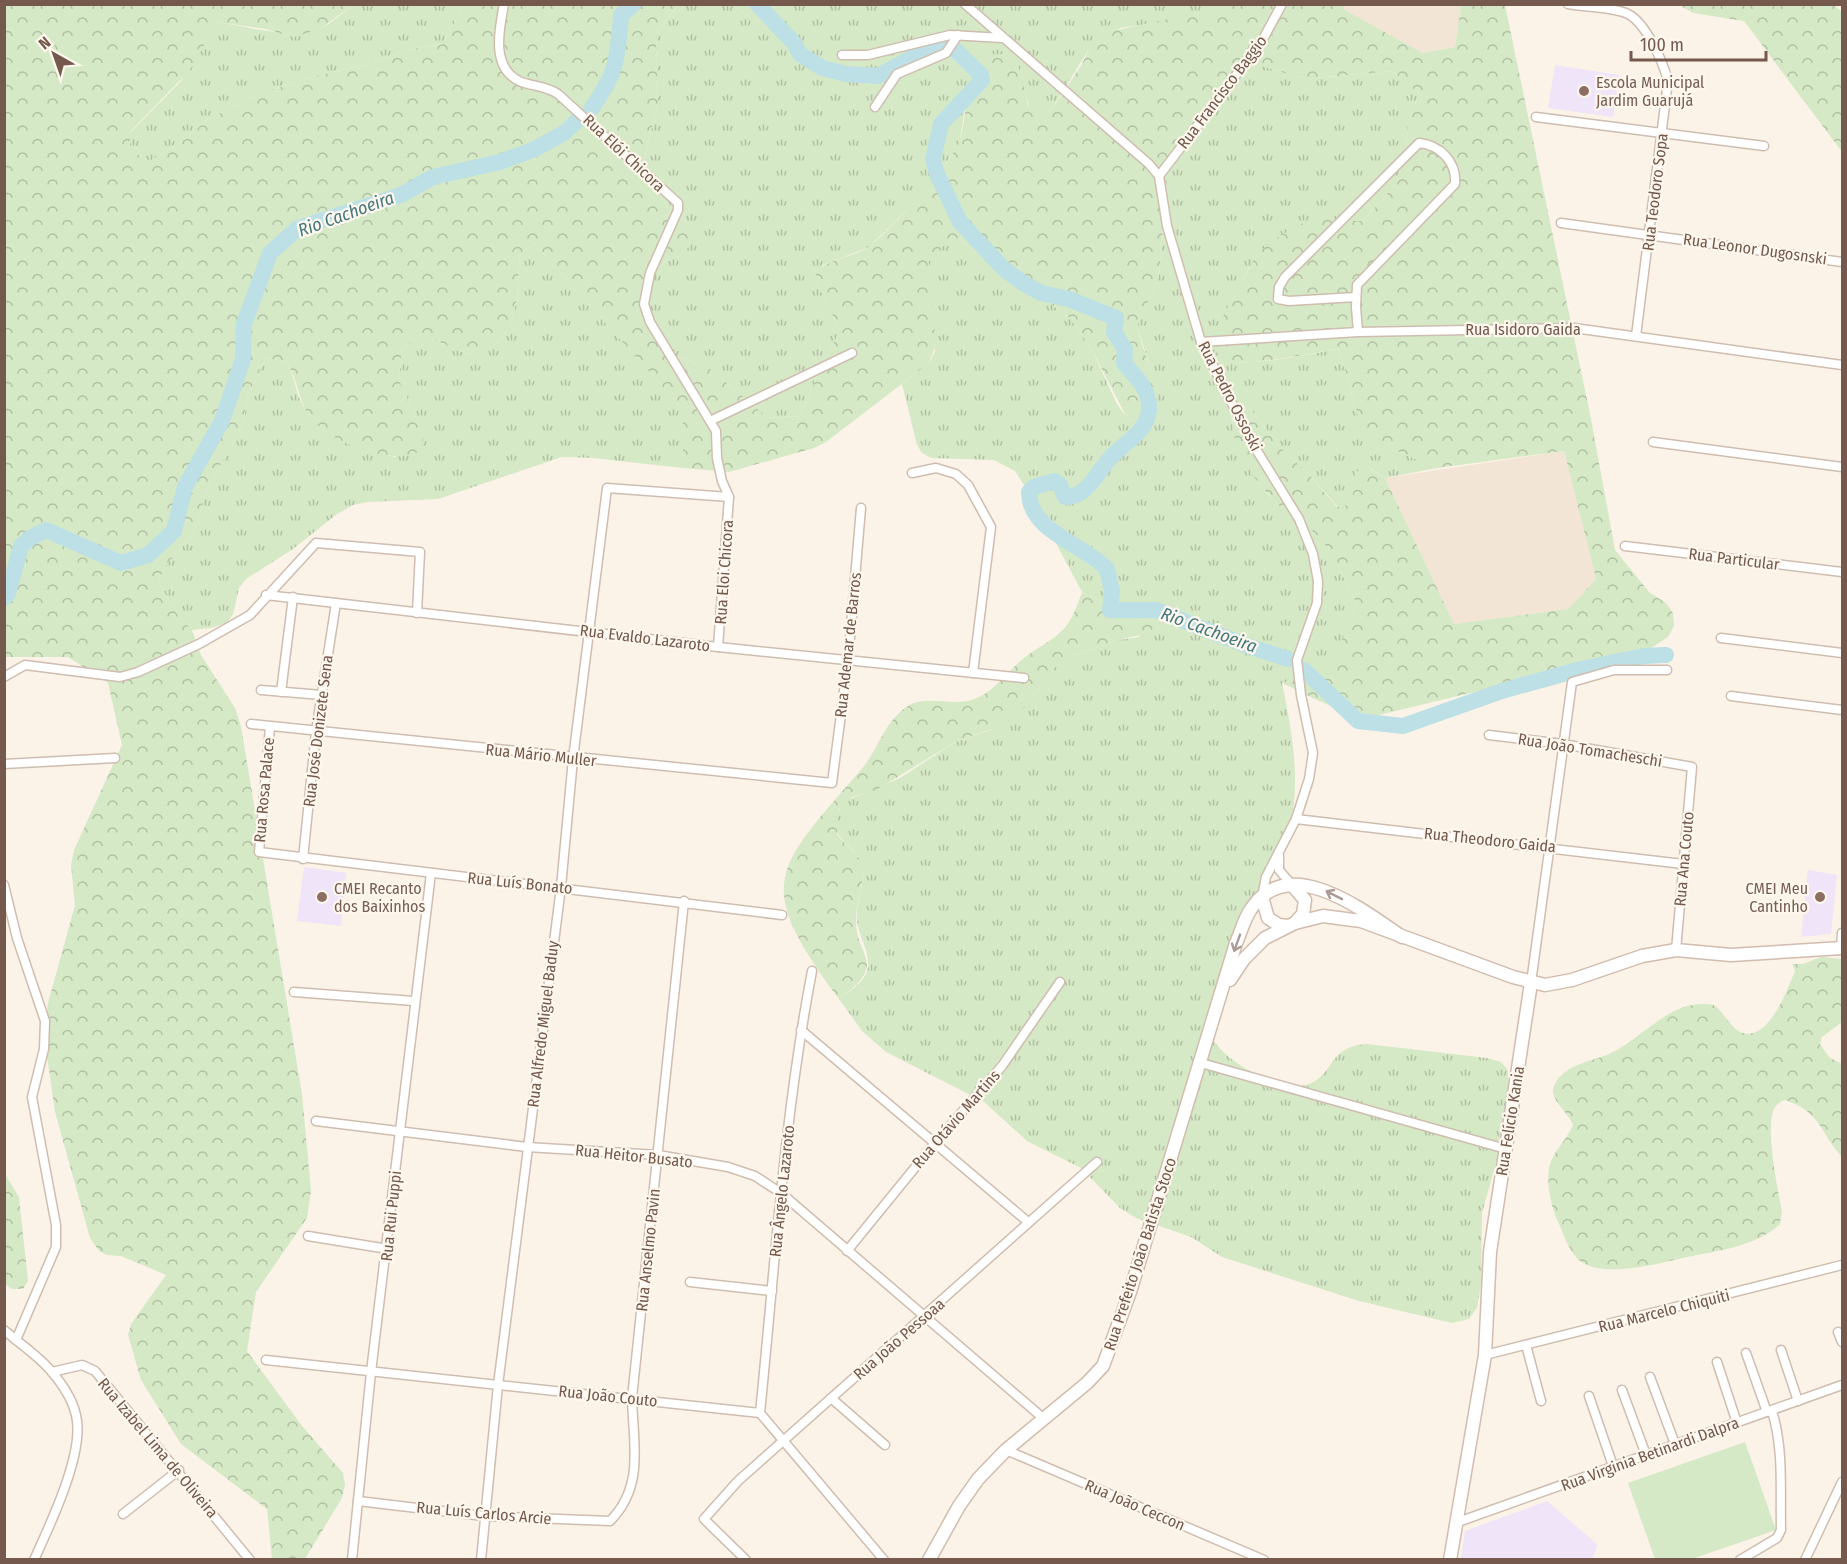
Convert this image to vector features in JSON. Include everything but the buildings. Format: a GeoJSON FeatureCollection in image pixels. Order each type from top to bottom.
{"type":"FeatureCollection","features":[{"type":"Feature","properties":{"kind":"main road","name":"Rua Prefeito João Batista Stoco"},"geometry":{"type":"LineString","coordinates":[[1292,885],[1327,891],[1371,915],[1402,937]]}},
{"type":"Feature","properties":{"kind":"main road"},"geometry":{"type":"LineString","coordinates":[[1292,885],[1305,900],[1303,914],[1291,924],[1279,925],[1268,918],[1262,897],[1276,888],[1292,885]]}},
{"type":"Feature","properties":{"kind":"main road","name":"Rua Prefeito João Batista Stoco"},"geometry":{"type":"LineString","coordinates":[[929,1560],[959,1506],[978,1479],[1006,1450],[1103,1366],[1113,1346],[1247,917],[1262,897]]}},
{"type":"Feature","properties":{"kind":"main road","name":"Rua Prefeito João Batista Stoco"},"geometry":{"type":"LineString","coordinates":[[1222,994],[1250,951],[1265,938],[1291,924],[1323,916],[1341,916],[1361,921],[1531,983],[1556,984],[1642,956],[1676,950],[1731,955],[1841,948]]}},
{"type":"Feature","properties":{"kind":"main road","name":"Rua Felício Kania"},"geometry":{"type":"LineString","coordinates":[[1450,1560],[1485,1355],[1490,1252],[1531,983]]}},
{"type":"Feature","properties":{"kind":"street","name":"Rua Elói Chicora"},"geometry":{"type":"LineString","coordinates":[[504,4],[499,32],[502,64],[508,74],[521,82],[546,86],[558,94],[678,203],[678,210],[650,273],[644,304],[650,322],[716,431],[717,458],[722,481],[729,497]]}},
{"type":"Feature","properties":{"kind":"street"},"geometry":{"type":"LineString","coordinates":[[965,4],[1149,164],[1159,176]]}},
{"type":"Feature","properties":{"kind":"street","name":"Rua Francisco Baggio"},"geometry":{"type":"LineString","coordinates":[[1159,176],[1262,41],[1282,4]]}},
{"type":"Feature","properties":{"kind":"street","name":"Rua Teodoro Sopa"},"geometry":{"type":"LineString","coordinates":[[1568,4],[1626,12],[1638,21],[1663,64],[1668,81],[1636,336]]}},
{"type":"Feature","properties":{"kind":"street"},"geometry":{"type":"LineString","coordinates":[[842,55],[868,55],[925,40],[958,35],[1003,38]]}},
{"type":"Feature","properties":{"kind":"street"},"geometry":{"type":"LineString","coordinates":[[875,107],[897,74],[946,53],[958,35]]}},
{"type":"Feature","properties":{"kind":"street"},"geometry":{"type":"LineString","coordinates":[[1536,117],[1764,146]]}},
{"type":"Feature","properties":{"kind":"street"},"geometry":{"type":"LineString","coordinates":[[1356,297],[1289,301],[1278,299],[1279,287],[1286,277],[1419,143],[1432,144],[1447,157],[1456,174],[1455,184],[1370,269],[1358,285],[1356,297],[1358,332]]}},
{"type":"Feature","properties":{"kind":"street","name":"Rua Pedro Ossoski"},"geometry":{"type":"LineString","coordinates":[[1159,176],[1170,236],[1201,342],[1251,441],[1299,519],[1312,554],[1318,581],[1317,603],[1297,660],[1313,753],[1309,779],[1296,819],[1266,877],[1262,897]]}},
{"type":"Feature","properties":{"kind":"street","name":"Rua Leonor Dugosnski"},"geometry":{"type":"LineString","coordinates":[[1560,223],[1842,262]]}},
{"type":"Feature","properties":{"kind":"street","name":"Rua Isidoro Gaida"},"geometry":{"type":"LineString","coordinates":[[1201,342],[1358,332],[1574,328],[1842,365]]}},
{"type":"Feature","properties":{"kind":"street"},"geometry":{"type":"LineString","coordinates":[[710,422],[852,353]]}},
{"type":"Feature","properties":{"kind":"street"},"geometry":{"type":"LineString","coordinates":[[1653,442],[1842,467]]}},
{"type":"Feature","properties":{"kind":"street"},"geometry":{"type":"LineString","coordinates":[[912,473],[936,468],[956,474],[974,494],[991,527],[973,673]]}},
{"type":"Feature","properties":{"kind":"street","name":"Rua Alfredo Miguel Baduy"},"geometry":{"type":"LineString","coordinates":[[481,1560],[498,1384],[561,887],[573,759],[606,488],[729,497]]}},
{"type":"Feature","properties":{"kind":"street","name":"Rua Eloi Chicora"},"geometry":{"type":"LineString","coordinates":[[718,647],[729,497]]}},
{"type":"Feature","properties":{"kind":"street","name":"Rua Ademar de Barros"},"geometry":{"type":"LineString","coordinates":[[832,783],[848,661],[861,508]]}},
{"type":"Feature","properties":{"kind":"street"},"geometry":{"type":"LineString","coordinates":[[4,677],[25,665],[120,677],[138,672],[199,644],[250,615],[316,543],[420,552],[417,613]]}},
{"type":"Feature","properties":{"kind":"street","name":"Rua Particular"},"geometry":{"type":"LineString","coordinates":[[1625,546],[1842,572]]}},
{"type":"Feature","properties":{"kind":"street","name":"Rua Evaldo Lazaroto"},"geometry":{"type":"LineString","coordinates":[[266,596],[293,597],[718,647],[1024,678]]}},
{"type":"Feature","properties":{"kind":"street"},"geometry":{"type":"LineString","coordinates":[[281,692],[293,597]]}},
{"type":"Feature","properties":{"kind":"street","name":"Rua José Donizete Sena"},"geometry":{"type":"LineString","coordinates":[[303,859],[316,731],[336,603]]}},
{"type":"Feature","properties":{"kind":"street"},"geometry":{"type":"LineString","coordinates":[[1721,638],[1842,653]]}},
{"type":"Feature","properties":{"kind":"street","name":"Rua Felício Kania"},"geometry":{"type":"LineString","coordinates":[[1531,983],[1572,682],[1614,670],[1667,670]]}},
{"type":"Feature","properties":{"kind":"street"},"geometry":{"type":"LineString","coordinates":[[261,690],[322,695]]}},
{"type":"Feature","properties":{"kind":"street"},"geometry":{"type":"LineString","coordinates":[[1731,696],[1842,710]]}},
{"type":"Feature","properties":{"kind":"street","name":"Rua Mário Muller"},"geometry":{"type":"LineString","coordinates":[[251,724],[573,759],[832,783]]}},
{"type":"Feature","properties":{"kind":"street","name":"Rua Rosa Palace"},"geometry":{"type":"LineString","coordinates":[[259,852],[270,727]]}},
{"type":"Feature","properties":{"kind":"street","name":"Rua João Tomacheschi"},"geometry":{"type":"LineString","coordinates":[[1489,735],[1563,744],[1692,767]]}},
{"type":"Feature","properties":{"kind":"street"},"geometry":{"type":"LineString","coordinates":[[4,764],[115,758]]}},
{"type":"Feature","properties":{"kind":"street","name":"Rua Ana Couto"},"geometry":{"type":"LineString","coordinates":[[1676,950],[1692,767]]}},
{"type":"Feature","properties":{"kind":"street","name":"Rua Theodoro Gaida"},"geometry":{"type":"LineString","coordinates":[[1296,819],[1683,864]]}},
{"type":"Feature","properties":{"kind":"street","name":"Rua Luís Bonato"},"geometry":{"type":"LineString","coordinates":[[259,852],[303,859],[684,901],[782,915]]}},
{"type":"Feature","properties":{"kind":"street"},"geometry":{"type":"LineString","coordinates":[[1279,855],[1279,870],[1292,885]]}},
{"type":"Feature","properties":{"kind":"street","name":"Rua Rui Puppi"},"geometry":{"type":"LineString","coordinates":[[352,1560],[371,1372],[388,1249],[414,1001],[431,873]]}},
{"type":"Feature","properties":{"kind":"street"},"geometry":{"type":"LineString","coordinates":[[4,885],[17,938],[45,1021],[44,1049],[32,1097],[56,1226],[56,1247],[16,1340]]}},
{"type":"Feature","properties":{"kind":"street","name":"Rua Anselmo Pavin"},"geometry":{"type":"LineString","coordinates":[[610,1521],[623,1508],[632,1490],[635,1463],[632,1398],[684,901]]}},
{"type":"Feature","properties":{"kind":"street"},"geometry":{"type":"LineString","coordinates":[[1841,948],[1842,933]]}},
{"type":"Feature","properties":{"kind":"street","name":"Rua Ângelo Lazaroto"},"geometry":{"type":"LineString","coordinates":[[760,1413],[781,1193],[801,1030],[812,971]]}},
{"type":"Feature","properties":{"kind":"street","name":"Rua Otávio Martins"},"geometry":{"type":"LineString","coordinates":[[847,1251],[935,1143],[1002,1066],[1060,982]]}},
{"type":"Feature","properties":{"kind":"street"},"geometry":{"type":"LineString","coordinates":[[294,992],[414,1001]]}},
{"type":"Feature","properties":{"kind":"street"},"geometry":{"type":"LineString","coordinates":[[801,1030],[1028,1222]]}},
{"type":"Feature","properties":{"kind":"street"},"geometry":{"type":"LineString","coordinates":[[1201,1063],[1506,1149]]}},
{"type":"Feature","properties":{"kind":"street","name":"Rua Heitor Busato"},"geometry":{"type":"LineString","coordinates":[[316,1121],[527,1147],[658,1155],[728,1167],[755,1176],[781,1193],[1043,1418]]}},
{"type":"Feature","properties":{"kind":"street","name":"Rua João Pessoaa"},"geometry":{"type":"LineString","coordinates":[[746,1560],[704,1519],[738,1481],[783,1440],[924,1318],[1097,1162]]}},
{"type":"Feature","properties":{"kind":"street"},"geometry":{"type":"LineString","coordinates":[[308,1236],[388,1249]]}},
{"type":"Feature","properties":{"kind":"street","name":"Rua Marcelo Chiquiti"},"geometry":{"type":"LineString","coordinates":[[1485,1355],[1842,1265]]}},
{"type":"Feature","properties":{"kind":"street"},"geometry":{"type":"LineString","coordinates":[[690,1282],[772,1291]]}},
{"type":"Feature","properties":{"kind":"street"},"geometry":{"type":"LineString","coordinates":[[4,1330],[52,1372],[73,1404],[77,1420],[78,1439],[58,1506],[34,1560]]}},
{"type":"Feature","properties":{"kind":"street"},"geometry":{"type":"LineString","coordinates":[[1838,1332],[1842,1342]]}},
{"type":"Feature","properties":{"kind":"street"},"geometry":{"type":"LineString","coordinates":[[1526,1345],[1541,1401]]}},
{"type":"Feature","properties":{"kind":"street"},"geometry":{"type":"LineString","coordinates":[[1781,1350],[1798,1401]]}},
{"type":"Feature","properties":{"kind":"street"},"geometry":{"type":"LineString","coordinates":[[1740,1560],[1777,1538],[1781,1530],[1782,1460],[1779,1434],[1746,1353]]}},
{"type":"Feature","properties":{"kind":"street","name":"Rua João Couto"},"geometry":{"type":"LineString","coordinates":[[266,1360],[760,1413]]}},
{"type":"Feature","properties":{"kind":"street"},"geometry":{"type":"LineString","coordinates":[[1717,1362],[1737,1423]]}},
{"type":"Feature","properties":{"kind":"street","name":"Rua Izabel Lima de Oliveira"},"geometry":{"type":"LineString","coordinates":[[52,1372],[82,1365],[95,1371],[179,1470],[250,1560]]}},
{"type":"Feature","properties":{"kind":"street"},"geometry":{"type":"LineString","coordinates":[[1650,1377],[1675,1444]]}},
{"type":"Feature","properties":{"kind":"street","name":"Rua Virginia Betinardi Dalpra"},"geometry":{"type":"LineString","coordinates":[[1458,1522],[1842,1385]]}},
{"type":"Feature","properties":{"kind":"street"},"geometry":{"type":"LineString","coordinates":[[1622,1390],[1646,1455]]}},
{"type":"Feature","properties":{"kind":"street"},"geometry":{"type":"LineString","coordinates":[[1589,1396],[1613,1466]]}},
{"type":"Feature","properties":{"kind":"street"},"geometry":{"type":"LineString","coordinates":[[831,1398],[885,1446]]}},
{"type":"Feature","properties":{"kind":"street"},"geometry":{"type":"LineString","coordinates":[[760,1413],[884,1560]]}},
{"type":"Feature","properties":{"kind":"street","name":"Rua João Ceccon"},"geometry":{"type":"LineString","coordinates":[[1006,1450],[1264,1560]]}},
{"type":"Feature","properties":{"kind":"street"},"geometry":{"type":"LineString","coordinates":[[123,1514],[179,1470]]}},
{"type":"Feature","properties":{"kind":"street"},"geometry":{"type":"LineString","coordinates":[[1805,1560],[1842,1482]]}},
{"type":"Feature","properties":{"kind":"street","name":"Rua Luís Carlos Arcie"},"geometry":{"type":"LineString","coordinates":[[358,1501],[484,1516],[610,1521]]}},
{"type":"Feature","properties":{"kind":"shaded area"},"geometry":{"type":"Polygon","coordinates":[[[1344,4],[1461,5],[1455,47],[1423,53],[1343,9],[1344,4]]]}},
{"type":"Feature","properties":{"kind":"shaded area","name":"Escola Municipal Jardim Guarujá"},"geometry":{"type":"Polygon","coordinates":[[[1555,65],[1619,75],[1613,117],[1548,108],[1555,65]]]}},
{"type":"Feature","properties":{"kind":"shaded area"},"geometry":{"type":"Polygon","coordinates":[[[1564,451],[1596,579],[1568,609],[1454,624],[1385,478],[1564,451]]]}},
{"type":"Feature","properties":{"kind":"shaded area","name":"CMEI Recanto dos Baixinhos"},"geometry":{"type":"Polygon","coordinates":[[[304,867],[346,873],[341,926],[297,921],[304,867]]]}},
{"type":"Feature","properties":{"kind":"shaded area","name":"CMEI Meu Cantinho"},"geometry":{"type":"Polygon","coordinates":[[[1808,870],[1837,875],[1831,934],[1801,937],[1808,870]]]}},
{"type":"Feature","properties":{"kind":"shaded area"},"geometry":{"type":"Polygon","coordinates":[[[1547,1501],[1598,1545],[1592,1559],[1461,1559],[1465,1531],[1547,1501]]]}},
{"type":"Feature","properties":{"kind":"green space"},"geometry":{"type":"Polygon","coordinates":[[[776,4],[1215,5],[1213,9],[1156,23],[1120,28],[1089,49],[1050,112],[1029,107],[1016,63],[967,96],[959,145],[929,188],[869,247],[823,265],[815,279],[840,330],[818,374],[801,416],[768,418],[710,369],[676,356],[655,342],[642,281],[665,262],[679,256],[687,223],[641,172],[658,102],[656,34],[678,5],[733,5],[751,18],[774,8],[776,4]]]}},
{"type":"Feature","properties":{"kind":"green space"},"geometry":{"type":"Polygon","coordinates":[[[4,5],[353,5],[320,29],[294,37],[265,29],[217,22],[190,70],[130,132],[130,151],[150,161],[184,140],[207,120],[255,95],[312,77],[375,62],[406,50],[442,44],[465,5],[678,5],[656,34],[658,102],[641,172],[687,223],[692,233],[692,244],[679,256],[665,262],[642,281],[655,342],[676,356],[710,369],[768,418],[801,416],[818,374],[840,330],[815,279],[817,270],[828,263],[870,246],[934,179],[957,147],[975,74],[981,62],[991,55],[1005,55],[1011,58],[1016,63],[1022,77],[1028,106],[1050,112],[1082,64],[1089,49],[1108,32],[1213,9],[1215,5],[1344,5],[1343,9],[1423,53],[1455,47],[1461,5],[1505,5],[1591,419],[1615,550],[1649,592],[1666,603],[1673,613],[1674,626],[1668,637],[1648,650],[1375,716],[1339,709],[1282,683],[1332,670],[1356,602],[1337,563],[1323,542],[1314,532],[1271,498],[1243,459],[1233,430],[1233,416],[1237,404],[1248,406],[1286,454],[1306,471],[1337,507],[1352,504],[1355,472],[1367,469],[1385,478],[1454,624],[1568,609],[1596,579],[1564,451],[1437,468],[1392,449],[1368,433],[1358,416],[1339,349],[1280,359],[1233,363],[1225,361],[1218,354],[1216,335],[1220,324],[1252,263],[1265,247],[1306,222],[1363,221],[1396,184],[1406,147],[1408,122],[1419,94],[1392,71],[1305,79],[1255,64],[1168,167],[1159,276],[1137,326],[1157,387],[1157,405],[1146,418],[1134,422],[1126,416],[1092,350],[1070,318],[1047,301],[1018,288],[996,265],[955,237],[928,258],[936,344],[929,363],[826,442],[814,448],[729,472],[683,468],[683,410],[535,244],[520,253],[514,314],[503,335],[490,349],[474,354],[464,353],[423,333],[402,348],[399,380],[424,435],[421,450],[409,455],[378,454],[329,434],[308,414],[287,362],[266,358],[248,394],[243,425],[208,487],[193,534],[166,565],[158,582],[177,614],[192,630],[201,655],[235,708],[241,726],[302,1094],[311,1191],[307,1218],[256,1292],[247,1351],[302,1426],[343,1473],[345,1485],[342,1498],[305,1559],[272,1559],[267,1509],[181,1444],[141,1380],[128,1335],[131,1324],[166,1275],[121,1256],[107,1255],[99,1251],[90,1238],[55,1112],[44,1035],[48,1003],[75,905],[71,865],[74,850],[122,745],[108,683],[68,657],[5,657],[4,5]]]}},
{"type":"Feature","properties":{"kind":"green space"},"geometry":{"type":"Polygon","coordinates":[[[353,5],[465,5],[442,44],[406,50],[375,62],[312,77],[255,95],[207,120],[184,140],[150,161],[130,151],[130,133],[180,82],[217,22],[268,31],[306,32],[323,27],[353,5]]]}},
{"type":"Feature","properties":{"kind":"green space"},"geometry":{"type":"Polygon","coordinates":[[[733,5],[776,5],[762,18],[751,18],[733,5]]]}},
{"type":"Feature","properties":{"kind":"green space"},"geometry":{"type":"Polygon","coordinates":[[[1679,5],[1834,5],[1842,12],[1842,152],[1744,21],[1693,13],[1679,5]]]}},
{"type":"Feature","properties":{"kind":"green space"},"geometry":{"type":"Polygon","coordinates":[[[1255,64],[1305,79],[1392,71],[1419,94],[1408,122],[1406,147],[1396,184],[1363,221],[1313,221],[1249,267],[1241,285],[1237,363],[1276,360],[1339,349],[1358,416],[1392,449],[1437,468],[1385,478],[1371,469],[1354,494],[1352,505],[1338,507],[1306,471],[1286,454],[1248,406],[1231,415],[1242,454],[1256,479],[1273,500],[1323,541],[1337,563],[1356,602],[1332,671],[1282,683],[1292,738],[1295,774],[1290,829],[1211,1003],[1208,1027],[1217,1045],[1239,1065],[1268,1080],[1283,1084],[1297,1086],[1309,1084],[1324,1074],[1338,1055],[1345,1050],[1367,1044],[1487,1058],[1501,1062],[1508,1070],[1509,1090],[1500,1149],[1482,1213],[1481,1285],[1477,1308],[1469,1319],[1452,1323],[1359,1301],[1222,1257],[1191,1237],[1136,1218],[1120,1208],[1081,1168],[1027,1141],[984,1102],[886,1052],[862,1031],[839,999],[861,981],[868,967],[867,954],[857,920],[863,878],[861,864],[852,849],[840,837],[835,823],[845,801],[900,778],[955,742],[990,730],[1024,708],[1054,668],[1066,659],[1117,640],[1139,637],[1148,622],[1082,592],[1015,471],[994,460],[932,458],[922,453],[917,445],[902,384],[929,363],[935,352],[928,257],[955,237],[996,265],[1018,288],[1047,301],[1070,318],[1092,350],[1117,404],[1134,422],[1157,389],[1137,326],[1159,276],[1168,167],[1255,64]]]}},
{"type":"Feature","properties":{"kind":"green space"},"geometry":{"type":"Polygon","coordinates":[[[535,244],[683,410],[683,468],[593,458],[562,457],[438,499],[368,502],[353,505],[337,514],[293,549],[246,579],[239,588],[233,614],[227,623],[192,630],[177,614],[158,582],[166,565],[193,534],[208,487],[243,425],[248,394],[266,358],[287,362],[301,402],[318,425],[341,440],[395,457],[424,435],[399,380],[402,348],[423,333],[464,353],[486,351],[503,335],[509,325],[514,314],[518,290],[520,253],[535,244]]]}},
{"type":"Feature","properties":{"kind":"green space"},"geometry":{"type":"Polygon","coordinates":[[[1082,592],[1148,622],[1153,627],[1151,633],[1117,640],[1066,659],[1054,668],[1024,708],[1005,724],[955,742],[878,789],[852,797],[838,810],[837,834],[855,853],[862,866],[856,916],[857,931],[867,967],[855,986],[839,999],[794,929],[785,903],[785,880],[792,857],[830,805],[866,763],[887,728],[900,712],[908,706],[923,701],[963,702],[986,693],[1024,658],[1063,630],[1076,609],[1082,592]]]}},
{"type":"Feature","properties":{"kind":"green space"},"geometry":{"type":"Polygon","coordinates":[[[1821,957],[1842,959],[1842,1022],[1822,1037],[1820,1044],[1829,1057],[1842,1064],[1842,1157],[1812,1116],[1796,1104],[1784,1100],[1776,1106],[1772,1114],[1771,1126],[1773,1156],[1782,1211],[1780,1224],[1749,1243],[1648,1266],[1603,1269],[1580,1261],[1573,1254],[1554,1213],[1549,1190],[1548,1175],[1551,1162],[1573,1125],[1554,1096],[1554,1086],[1559,1078],[1580,1064],[1613,1052],[1660,1019],[1685,1007],[1699,1004],[1714,1005],[1740,1032],[1750,1034],[1759,1030],[1768,1023],[1781,1002],[1795,971],[1792,964],[1803,964],[1821,957]]]}},
{"type":"Feature","properties":{"kind":"green space"},"geometry":{"type":"Polygon","coordinates":[[[5,1174],[19,1197],[28,1281],[23,1289],[12,1289],[5,1284],[5,1174]]]}},
{"type":"Feature","properties":{"kind":"green space"},"geometry":{"type":"Polygon","coordinates":[[[1745,1442],[1776,1530],[1692,1559],[1655,1559],[1628,1483],[1745,1442]]]}},
{"type":"Feature","properties":{"kind":"waterway","name":"Rio Cachoeira"},"geometry":{"type":"LineString","coordinates":[[591,109],[600,97],[615,65],[621,15],[634,4]]}},
{"type":"Feature","properties":{"kind":"waterway","name":"Rio Cachoeira"},"geometry":{"type":"LineString","coordinates":[[757,4],[794,43],[800,54],[822,68],[846,74],[878,76],[945,40],[981,75],[982,80],[941,124],[933,159],[937,174],[960,222],[1003,268],[1023,283],[1041,293],[1069,299],[1116,318],[1114,332],[1125,349],[1124,363],[1145,389],[1149,402],[1147,418],[1140,431],[1112,456],[1086,488],[1080,493],[1065,497],[1060,485],[1054,481],[1034,487],[1029,492],[1031,506],[1048,528],[1107,569],[1112,591],[1110,610],[1156,610],[1288,659]]}},
{"type":"Feature","properties":{"kind":"waterway","name":"Rio Cachoeira"},"geometry":{"type":"LineString","coordinates":[[4,598],[8,594],[21,546],[30,538],[46,530],[121,563],[148,555],[174,531],[185,487],[222,421],[243,359],[244,324],[270,253],[298,228],[401,195],[433,177],[500,162],[535,149],[564,133],[579,119]]}},
{"type":"Feature","properties":{"kind":"waterway","name":"Rio Cachoeira"},"geometry":{"type":"LineString","coordinates":[[1304,670],[1358,721],[1403,726],[1502,691],[1581,669],[1644,656],[1666,655]]}},
{"type":"Feature","properties":{"kind":"place","name":"Escola Municipal Jardim Guarujá"},"geometry":{"type":"Point","coordinates":[1584,91]}},
{"type":"Feature","properties":{"kind":"place","name":"CMEI Recanto dos Baixinhos"},"geometry":{"type":"Point","coordinates":[322,897]}},
{"type":"Feature","properties":{"kind":"place","name":"CMEI Meu Cantinho"},"geometry":{"type":"Point","coordinates":[1820,897]}}]}
